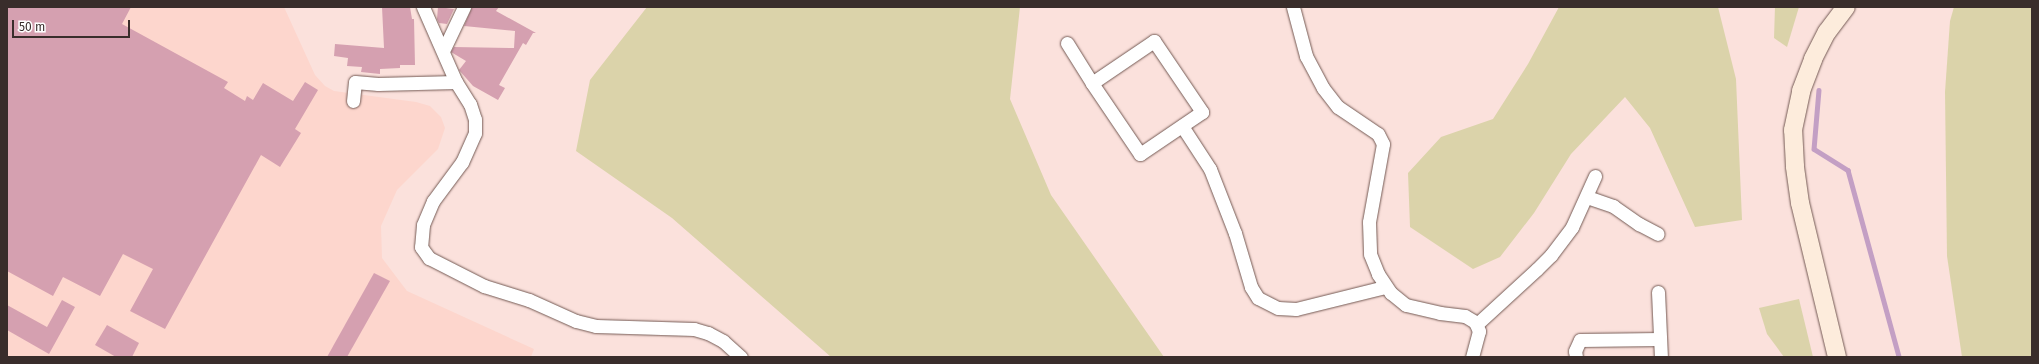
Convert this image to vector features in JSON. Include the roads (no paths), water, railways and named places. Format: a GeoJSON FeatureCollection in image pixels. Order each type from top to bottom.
{"type":"FeatureCollection","features":[{"type":"Feature","properties":{"kind":"street"},"geometry":{"type":"LineString","coordinates":[[423,7],[456,82],[470,104],[475,119],[475,133],[462,162],[433,201],[423,225],[421,247],[429,258],[484,286],[529,300],[576,321],[596,326],[694,329],[708,333],[723,341],[741,357]]}},
{"type":"Feature","properties":{"kind":"street"},"geometry":{"type":"LineString","coordinates":[[443,51],[464,7]]}},
{"type":"Feature","properties":{"kind":"street"},"geometry":{"type":"LineString","coordinates":[[1293,7],[1306,56],[1323,88],[1338,107],[1378,134],[1383,144],[1369,222],[1369,242],[1373,263],[1385,287],[1391,294],[1406,305],[1440,313],[1465,316],[1472,319],[1477,324],[1479,334],[1472,357]]}},
{"type":"Feature","properties":{"kind":"street"},"geometry":{"type":"LineString","coordinates":[[1837,357],[1799,197],[1795,166],[1793,130],[1797,105],[1809,69],[1827,32],[1846,7]]}},
{"type":"Feature","properties":{"kind":"street"},"geometry":{"type":"LineString","coordinates":[[1067,43],[1092,83],[1140,154],[1202,112],[1154,41],[1092,83]]}},
{"type":"Feature","properties":{"kind":"street"},"geometry":{"type":"LineString","coordinates":[[353,101],[355,82],[378,84],[456,82]]}},
{"type":"Feature","properties":{"kind":"street"},"geometry":{"type":"LineString","coordinates":[[1182,126],[1210,169],[1235,233],[1250,287],[1258,298],[1278,308],[1296,309],[1385,287]]}},
{"type":"Feature","properties":{"kind":"street"},"geometry":{"type":"LineString","coordinates":[[1477,324],[1537,270],[1551,255],[1572,226],[1596,176]]}},
{"type":"Feature","properties":{"kind":"street"},"geometry":{"type":"LineString","coordinates":[[1587,197],[1613,206],[1639,224],[1658,234]]}},
{"type":"Feature","properties":{"kind":"street"},"geometry":{"type":"LineString","coordinates":[[1658,292],[1661,357]]}},
{"type":"Feature","properties":{"kind":"street"},"geometry":{"type":"LineString","coordinates":[[1576,357],[1575,351],[1580,340],[1660,338]]}},
{"type":"Feature","properties":{"kind":"waterway"},"geometry":{"type":"LineString","coordinates":[[1819,90],[1814,149],[1848,170],[1899,357]]}}]}
